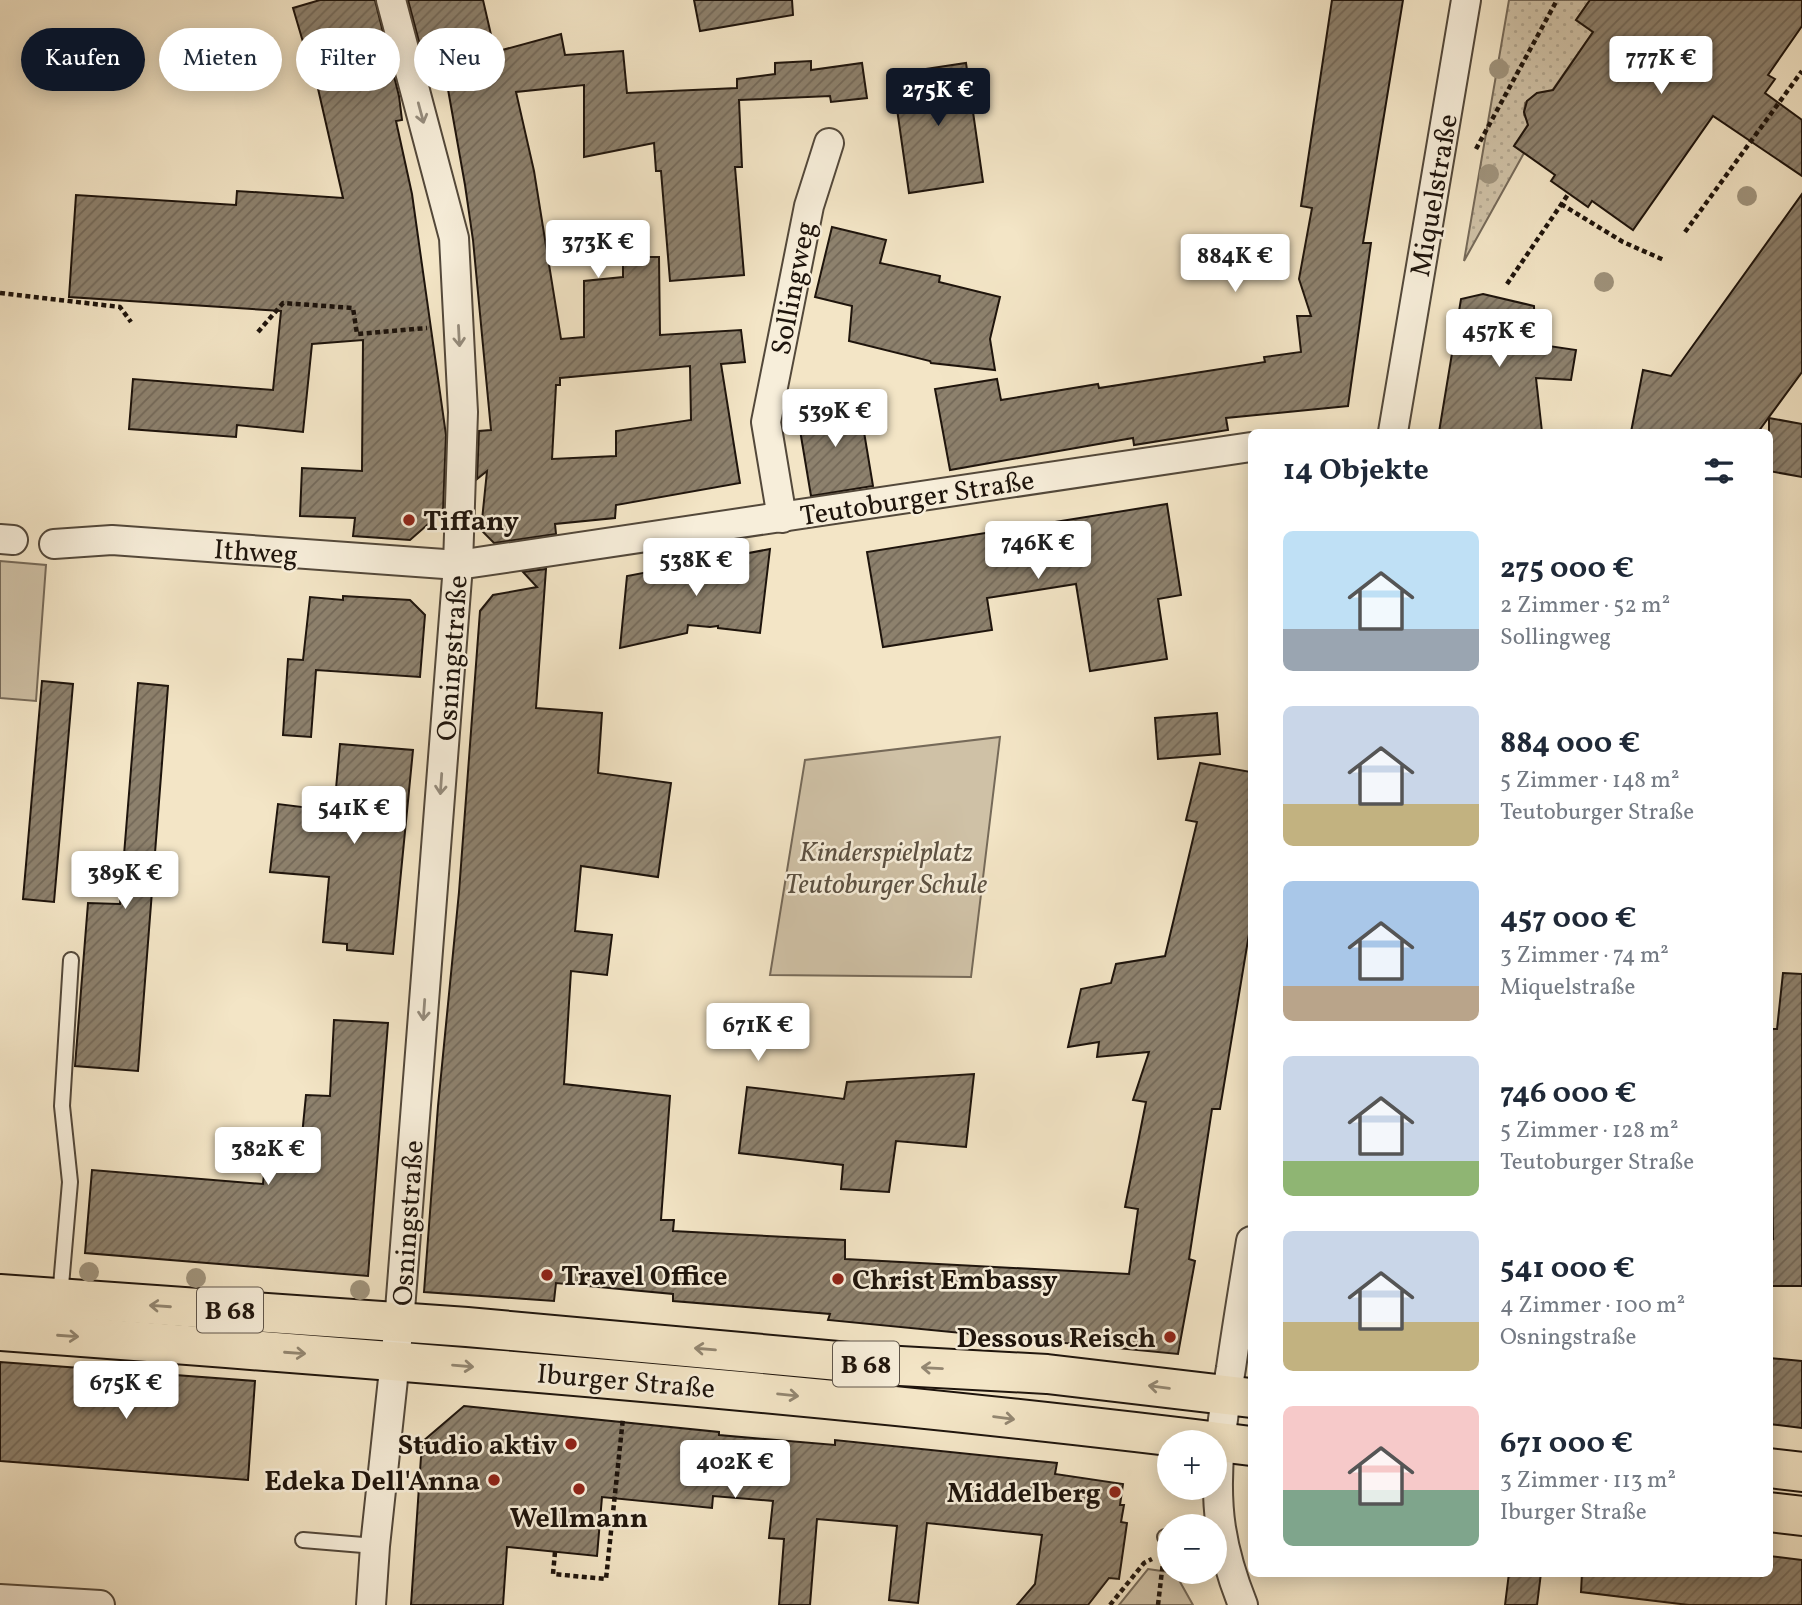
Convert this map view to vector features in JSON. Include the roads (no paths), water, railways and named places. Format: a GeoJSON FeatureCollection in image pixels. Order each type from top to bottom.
{"type":"FeatureCollection","features":[{"type":"Feature","properties":{"kind":"main road","name":"Iburger Straße"},"geometry":{"type":"LineString","coordinates":[[0,1294],[467,1327],[882,1365],[1047,1374],[1239,1396]]}},
{"type":"Feature","properties":{"kind":"main road","name":"Iburger Straße"},"geometry":{"type":"LineString","coordinates":[[0,1331],[627,1379],[912,1407],[1236,1444]]}},
{"type":"Feature","properties":{"kind":"main road"},"geometry":{"type":"LineString","coordinates":[[1773,1468],[1802,1472]]}},
{"type":"Feature","properties":{"kind":"main road"},"geometry":{"type":"LineString","coordinates":[[1773,1512],[1802,1516]]}},
{"type":"Feature","properties":{"kind":"street","name":"Osningstraße"},"geometry":{"type":"LineString","coordinates":[[371,1605],[400,1323],[458,565],[463,412],[454,238],[391,0]]}},
{"type":"Feature","properties":{"kind":"street","name":"Miquelstraße"},"geometry":{"type":"LineString","coordinates":[[1394,429],[1466,0]]}},
{"type":"Feature","properties":{"kind":"street","name":"Sollingweg"},"geometry":{"type":"LineString","coordinates":[[782,518],[766,422],[809,206],[829,143]]}},
{"type":"Feature","properties":{"kind":"street","name":"Teutoburger Straße"},"geometry":{"type":"LineString","coordinates":[[458,565],[1248,447]]}},
{"type":"Feature","properties":{"kind":"street","name":"Ithweg"},"geometry":{"type":"LineString","coordinates":[[54,544],[112,540],[458,565]]}},
{"type":"Feature","properties":{"kind":"street"},"geometry":{"type":"LineString","coordinates":[[1218,1514],[1218,1480],[1236,1444],[1248,1280]]}},
{"type":"Feature","properties":{"kind":"street"},"geometry":{"type":"LineString","coordinates":[[1227,1560],[1243,1605]]}},
{"type":"Feature","properties":{"kind":"street"},"geometry":{"type":"LineString","coordinates":[[0,1599],[100,1605]]}},
{"type":"Feature","properties":{"kind":"lane"},"geometry":{"type":"LineString","coordinates":[[60,1298],[70,1182],[62,1106],[71,960]]}},
{"type":"Feature","properties":{"kind":"lane"},"geometry":{"type":"LineString","coordinates":[[303,1540],[375,1546]]}},
{"type":"Feature","properties":{"kind":"place","name":"Tiffany"},"geometry":{"type":"Point","coordinates":[409,520]}},
{"type":"Feature","properties":{"kind":"place","name":"Travel Office"},"geometry":{"type":"Point","coordinates":[547,1275]}},
{"type":"Feature","properties":{"kind":"place","name":"Christ Embassy"},"geometry":{"type":"Point","coordinates":[838,1279]}},
{"type":"Feature","properties":{"kind":"place","name":"Dessous Reisch"},"geometry":{"type":"Point","coordinates":[1170,1337]}},
{"type":"Feature","properties":{"kind":"place","name":"Studio aktiv"},"geometry":{"type":"Point","coordinates":[571,1444]}},
{"type":"Feature","properties":{"kind":"place","name":"Edeka Dell'Anna"},"geometry":{"type":"Point","coordinates":[494,1480]}},
{"type":"Feature","properties":{"kind":"place","name":"Wellmann"},"geometry":{"type":"Point","coordinates":[579,1489]}},
{"type":"Feature","properties":{"kind":"place","name":"Middelberg"},"geometry":{"type":"Point","coordinates":[1115,1492]}},
{"type":"Feature","properties":{"kind":"park label","name":"Kinderspielplatz Teutoburger Schule"},"geometry":{"type":"Point","coordinates":[886,867]}}]}
